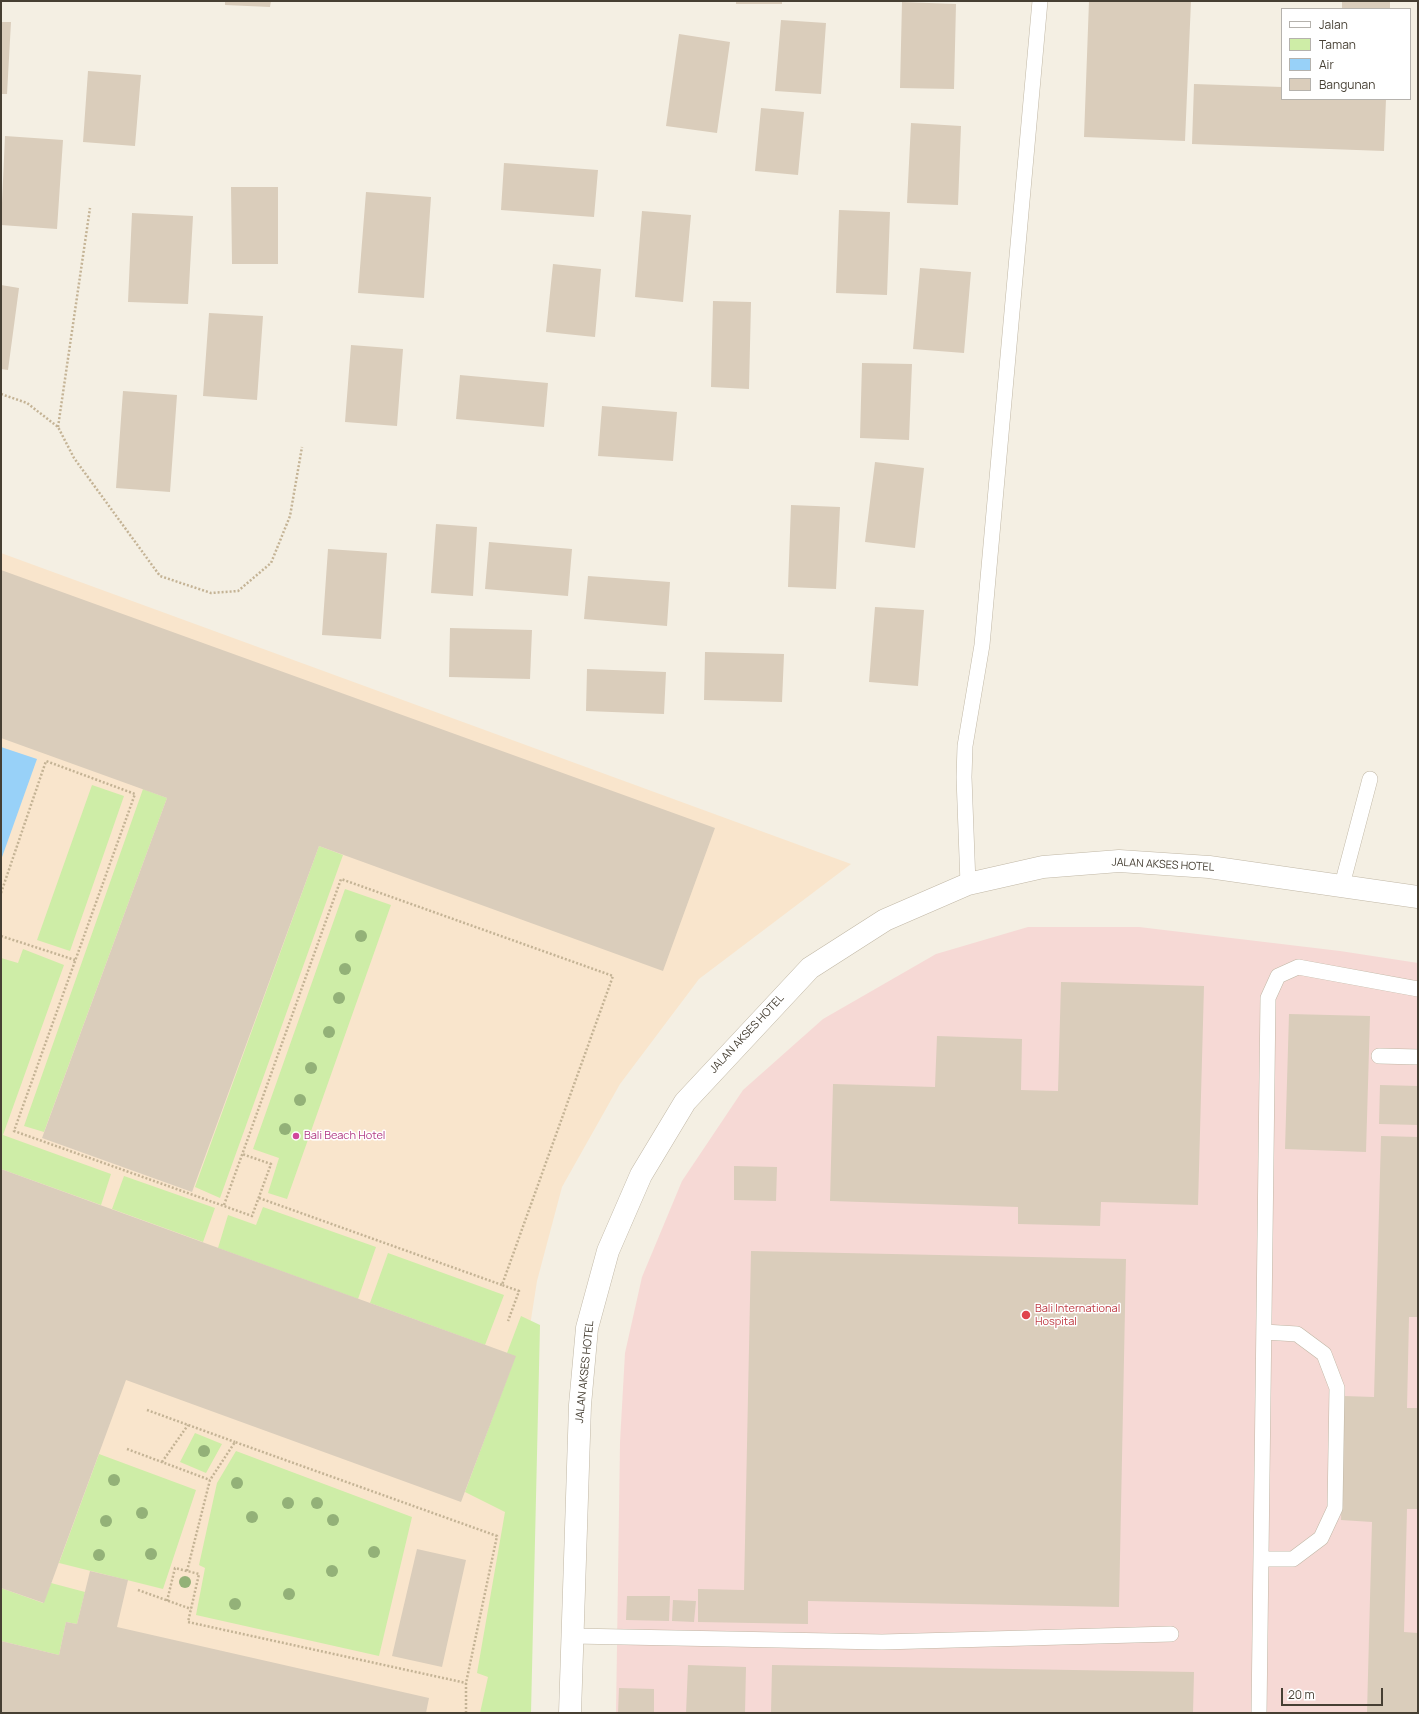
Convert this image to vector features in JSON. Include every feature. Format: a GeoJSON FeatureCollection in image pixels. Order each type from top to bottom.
{"type":"FeatureCollection","features":[{"type":"Feature","properties":{"kind":"street","name":"JALAN AKSES HOTEL"},"geometry":{"type":"LineString","coordinates":[[570,1713],[580,1406],[587,1328],[608,1251],[641,1176],[685,1102],[810,968],[885,920],[968,884],[1043,867],[1119,861],[1209,867],[1418,897]]}},
{"type":"Feature","properties":{"kind":"lane"},"geometry":{"type":"LineString","coordinates":[[968,884],[964,777],[965,746],[982,645],[1040,1]]}},
{"type":"Feature","properties":{"kind":"lane"},"geometry":{"type":"LineString","coordinates":[[1342,886],[1370,779]]}},
{"type":"Feature","properties":{"kind":"lane"},"geometry":{"type":"LineString","coordinates":[[1259,1713],[1268,998],[1278,976],[1298,967],[1418,989]]}},
{"type":"Feature","properties":{"kind":"lane"},"geometry":{"type":"LineString","coordinates":[[1379,1056],[1418,1057]]}},
{"type":"Feature","properties":{"kind":"lane"},"geometry":{"type":"LineString","coordinates":[[1261,1559],[1293,1559],[1321,1538],[1335,1508],[1337,1388],[1324,1354],[1297,1334],[1264,1332]]}},
{"type":"Feature","properties":{"kind":"lane"},"geometry":{"type":"LineString","coordinates":[[573,1636],[882,1642],[1171,1634]]}},
{"type":"Feature","properties":{"kind":"path"},"geometry":{"type":"LineString","coordinates":[[58,428],[90,208]]}},
{"type":"Feature","properties":{"kind":"path"},"geometry":{"type":"LineString","coordinates":[[1,394],[27,403],[58,428],[74,458],[160,576],[211,593],[238,591],[271,563],[290,516],[302,447]]}},
{"type":"Feature","properties":{"kind":"path"},"geometry":{"type":"LineString","coordinates":[[1,892],[46,761],[135,794],[14,1131],[252,1216],[271,1164],[242,1154]]}},
{"type":"Feature","properties":{"kind":"path"},"geometry":{"type":"LineString","coordinates":[[224,1206],[341,879],[613,976],[502,1285]]}},
{"type":"Feature","properties":{"kind":"path"},"geometry":{"type":"LineString","coordinates":[[1,936],[75,960]]}},
{"type":"Feature","properties":{"kind":"path"},"geometry":{"type":"LineString","coordinates":[[259,1198],[519,1291],[508,1321]]}},
{"type":"Feature","properties":{"kind":"path"},"geometry":{"type":"LineString","coordinates":[[147,1410],[497,1536],[466,1683],[466,1713]]}},
{"type":"Feature","properties":{"kind":"path"},"geometry":{"type":"LineString","coordinates":[[162,1462],[188,1425]]}},
{"type":"Feature","properties":{"kind":"path"},"geometry":{"type":"LineString","coordinates":[[187,1571],[210,1480],[235,1442]]}},
{"type":"Feature","properties":{"kind":"path"},"geometry":{"type":"LineString","coordinates":[[127,1449],[210,1480]]}},
{"type":"Feature","properties":{"kind":"path"},"geometry":{"type":"LineString","coordinates":[[167,1601],[175,1568],[199,1574],[188,1622],[466,1683]]}},
{"type":"Feature","properties":{"kind":"path"},"geometry":{"type":"LineString","coordinates":[[138,1590],[191,1609]]}},
{"type":"Feature","properties":{"kind":"shaded area","name":"Bali Beach Hotel"},"geometry":{"type":"Polygon","coordinates":[[[1,553],[851,864],[699,979],[620,1084],[562,1187],[537,1281],[520,1390],[499,1713],[1,1713],[1,553]]]}},
{"type":"Feature","properties":{"kind":"shaded area","name":"Bali International Hospital"},"geometry":{"type":"Polygon","coordinates":[[[1028,927],[1139,927],[1340,951],[1418,963],[1418,1713],[616,1713],[620,1442],[625,1353],[642,1277],[682,1181],[743,1090],[823,1019],[936,954],[1028,927]]]}},
{"type":"Feature","properties":{"kind":"green space"},"geometry":{"type":"Polygon","coordinates":[[[92,785],[124,796],[70,951],[37,940],[92,785]]]}},
{"type":"Feature","properties":{"kind":"green space"},"geometry":{"type":"Polygon","coordinates":[[[143,789],[167,798],[44,1132],[24,1126],[143,789]]]}},
{"type":"Feature","properties":{"kind":"green space"},"geometry":{"type":"Polygon","coordinates":[[[319,846],[343,855],[220,1198],[195,1187],[319,846]]]}},
{"type":"Feature","properties":{"kind":"green space"},"geometry":{"type":"Polygon","coordinates":[[[345,889],[391,905],[287,1199],[268,1193],[279,1158],[253,1149],[345,889]]]}},
{"type":"Feature","properties":{"kind":"green space"},"geometry":{"type":"Polygon","coordinates":[[[23,949],[64,965],[3,1135],[111,1174],[101,1205],[1,1169],[1,958],[18,963],[23,949]]]}},
{"type":"Feature","properties":{"kind":"green space"},"geometry":{"type":"Polygon","coordinates":[[[124,1176],[215,1208],[203,1242],[112,1209],[124,1176]]]}},
{"type":"Feature","properties":{"kind":"green space"},"geometry":{"type":"Polygon","coordinates":[[[263,1207],[376,1247],[358,1299],[218,1248],[228,1215],[256,1225],[263,1207]]]}},
{"type":"Feature","properties":{"kind":"green space"},"geometry":{"type":"Polygon","coordinates":[[[388,1253],[504,1295],[485,1345],[370,1303],[388,1253]]]}},
{"type":"Feature","properties":{"kind":"green space"},"geometry":{"type":"Polygon","coordinates":[[[521,1316],[540,1325],[531,1713],[480,1713],[488,1677],[477,1673],[505,1512],[465,1492],[515,1357],[507,1353],[521,1316]]]}},
{"type":"Feature","properties":{"kind":"green space"},"geometry":{"type":"Polygon","coordinates":[[[195,1433],[222,1444],[206,1473],[180,1462],[195,1433]]]}},
{"type":"Feature","properties":{"kind":"green space"},"geometry":{"type":"Polygon","coordinates":[[[236,1451],[412,1517],[379,1656],[196,1615],[205,1568],[199,1565],[217,1483],[236,1451]]]}},
{"type":"Feature","properties":{"kind":"green space"},"geometry":{"type":"Polygon","coordinates":[[[99,1454],[196,1490],[163,1589],[59,1563],[99,1454]]]}},
{"type":"Feature","properties":{"kind":"green space"},"geometry":{"type":"Polygon","coordinates":[[[51,1583],[85,1592],[77,1624],[66,1622],[59,1655],[1,1641],[1,1588],[43,1603],[51,1583]]]}},
{"type":"Feature","properties":{"kind":"water"},"geometry":{"type":"Polygon","coordinates":[[[1,747],[37,759],[1,860],[1,747]]]}},
{"type":"Feature","properties":{"kind":"building"},"geometry":{"type":"Polygon","coordinates":[[[225,1],[271,1],[270,7],[225,5],[225,1]]]}},
{"type":"Feature","properties":{"kind":"building"},"geometry":{"type":"Polygon","coordinates":[[[736,1],[782,1],[782,4],[736,4],[736,1]]]}},
{"type":"Feature","properties":{"kind":"building"},"geometry":{"type":"Polygon","coordinates":[[[1089,1],[1191,1],[1185,141],[1084,137],[1089,1]]]}},
{"type":"Feature","properties":{"kind":"building"},"geometry":{"type":"Polygon","coordinates":[[[1342,1],[1390,1],[1390,8],[1342,8],[1342,1]]]}},
{"type":"Feature","properties":{"kind":"building"},"geometry":{"type":"Polygon","coordinates":[[[902,2],[956,4],[954,89],[900,88],[902,2]]]}},
{"type":"Feature","properties":{"kind":"building"},"geometry":{"type":"Polygon","coordinates":[[[781,20],[826,23],[821,94],[775,91],[781,20]]]}},
{"type":"Feature","properties":{"kind":"building"},"geometry":{"type":"Polygon","coordinates":[[[1,22],[11,22],[7,94],[1,94],[1,22]]]}},
{"type":"Feature","properties":{"kind":"building"},"geometry":{"type":"Polygon","coordinates":[[[679,34],[730,42],[717,133],[666,126],[679,34]]]}},
{"type":"Feature","properties":{"kind":"building"},"geometry":{"type":"Polygon","coordinates":[[[88,71],[141,75],[135,146],[83,142],[88,71]]]}},
{"type":"Feature","properties":{"kind":"building"},"geometry":{"type":"Polygon","coordinates":[[[1194,84],[1281,87],[1281,100],[1386,100],[1384,151],[1192,144],[1194,84]]]}},
{"type":"Feature","properties":{"kind":"building"},"geometry":{"type":"Polygon","coordinates":[[[761,108],[804,112],[798,175],[755,171],[761,108]]]}},
{"type":"Feature","properties":{"kind":"building"},"geometry":{"type":"Polygon","coordinates":[[[911,123],[961,126],[958,205],[907,203],[911,123]]]}},
{"type":"Feature","properties":{"kind":"building"},"geometry":{"type":"Polygon","coordinates":[[[5,136],[63,140],[57,229],[1,225],[5,136]]]}},
{"type":"Feature","properties":{"kind":"building"},"geometry":{"type":"Polygon","coordinates":[[[504,163],[598,170],[594,217],[501,210],[504,163]]]}},
{"type":"Feature","properties":{"kind":"building"},"geometry":{"type":"Polygon","coordinates":[[[231,187],[278,187],[278,264],[232,264],[231,187]]]}},
{"type":"Feature","properties":{"kind":"building"},"geometry":{"type":"Polygon","coordinates":[[[366,192],[431,197],[424,298],[358,293],[366,192]]]}},
{"type":"Feature","properties":{"kind":"building"},"geometry":{"type":"Polygon","coordinates":[[[839,210],[890,212],[887,295],[836,293],[839,210]]]}},
{"type":"Feature","properties":{"kind":"building"},"geometry":{"type":"Polygon","coordinates":[[[642,211],[691,215],[683,302],[635,297],[642,211]]]}},
{"type":"Feature","properties":{"kind":"building"},"geometry":{"type":"Polygon","coordinates":[[[132,213],[193,216],[188,304],[128,302],[132,213]]]}},
{"type":"Feature","properties":{"kind":"building"},"geometry":{"type":"Polygon","coordinates":[[[553,264],[601,269],[595,337],[546,332],[553,264]]]}},
{"type":"Feature","properties":{"kind":"building"},"geometry":{"type":"Polygon","coordinates":[[[920,268],[971,272],[964,353],[913,349],[920,268]]]}},
{"type":"Feature","properties":{"kind":"building"},"geometry":{"type":"Polygon","coordinates":[[[1,285],[19,288],[8,370],[1,369],[1,285]]]}},
{"type":"Feature","properties":{"kind":"building"},"geometry":{"type":"Polygon","coordinates":[[[713,301],[751,302],[749,389],[711,387],[713,301]]]}},
{"type":"Feature","properties":{"kind":"building"},"geometry":{"type":"Polygon","coordinates":[[[209,313],[263,316],[257,400],[203,396],[209,313]]]}},
{"type":"Feature","properties":{"kind":"building"},"geometry":{"type":"Polygon","coordinates":[[[351,345],[403,349],[397,426],[345,422],[351,345]]]}},
{"type":"Feature","properties":{"kind":"building"},"geometry":{"type":"Polygon","coordinates":[[[862,363],[912,364],[909,440],[860,438],[862,363]]]}},
{"type":"Feature","properties":{"kind":"building"},"geometry":{"type":"Polygon","coordinates":[[[460,375],[548,383],[544,427],[456,419],[460,375]]]}},
{"type":"Feature","properties":{"kind":"building"},"geometry":{"type":"Polygon","coordinates":[[[123,391],[177,395],[170,492],[116,488],[123,391]]]}},
{"type":"Feature","properties":{"kind":"building"},"geometry":{"type":"Polygon","coordinates":[[[602,406],[677,412],[673,461],[598,456],[602,406]]]}},
{"type":"Feature","properties":{"kind":"building"},"geometry":{"type":"Polygon","coordinates":[[[875,462],[924,468],[915,548],[865,542],[875,462]]]}},
{"type":"Feature","properties":{"kind":"building"},"geometry":{"type":"Polygon","coordinates":[[[791,505],[840,507],[836,589],[788,587],[791,505]]]}},
{"type":"Feature","properties":{"kind":"building"},"geometry":{"type":"Polygon","coordinates":[[[436,524],[477,527],[473,596],[431,593],[436,524]]]}},
{"type":"Feature","properties":{"kind":"building"},"geometry":{"type":"Polygon","coordinates":[[[489,542],[572,549],[568,596],[485,589],[489,542]]]}},
{"type":"Feature","properties":{"kind":"building"},"geometry":{"type":"Polygon","coordinates":[[[328,549],[387,553],[381,639],[322,635],[328,549]]]}},
{"type":"Feature","properties":{"kind":"building"},"geometry":{"type":"Polygon","coordinates":[[[1,570],[715,828],[663,971],[319,846],[192,1192],[42,1138],[167,798],[1,738],[1,570]]]}},
{"type":"Feature","properties":{"kind":"building"},"geometry":{"type":"Polygon","coordinates":[[[588,576],[670,582],[667,626],[584,619],[588,576]]]}},
{"type":"Feature","properties":{"kind":"building"},"geometry":{"type":"Polygon","coordinates":[[[875,607],[924,610],[918,686],[869,682],[875,607]]]}},
{"type":"Feature","properties":{"kind":"building"},"geometry":{"type":"Polygon","coordinates":[[[450,628],[532,630],[530,679],[449,677],[450,628]]]}},
{"type":"Feature","properties":{"kind":"building"},"geometry":{"type":"Polygon","coordinates":[[[705,652],[784,654],[782,702],[704,700],[705,652]]]}},
{"type":"Feature","properties":{"kind":"building"},"geometry":{"type":"Polygon","coordinates":[[[587,669],[666,672],[664,714],[586,711],[587,669]]]}},
{"type":"Feature","properties":{"kind":"building"},"geometry":{"type":"Polygon","coordinates":[[[1061,982],[1204,986],[1198,1205],[1101,1202],[1100,1226],[1018,1224],[1018,1207],[830,1201],[833,1084],[935,1087],[937,1036],[1022,1039],[1021,1090],[1058,1091],[1061,982]]]}},
{"type":"Feature","properties":{"kind":"building"},"geometry":{"type":"Polygon","coordinates":[[[1289,1014],[1370,1016],[1366,1152],[1285,1149],[1289,1014]]]}},
{"type":"Feature","properties":{"kind":"building"},"geometry":{"type":"Polygon","coordinates":[[[1380,1085],[1418,1086],[1418,1125],[1379,1124],[1380,1085]]]}},
{"type":"Feature","properties":{"kind":"building"},"geometry":{"type":"Polygon","coordinates":[[[1381,1136],[1418,1137],[1418,1317],[1409,1317],[1407,1408],[1418,1408],[1418,1509],[1407,1509],[1404,1632],[1418,1633],[1418,1713],[1367,1713],[1372,1522],[1341,1520],[1344,1396],[1374,1397],[1381,1136]]]}},
{"type":"Feature","properties":{"kind":"building"},"geometry":{"type":"Polygon","coordinates":[[[734,1166],[777,1167],[776,1201],[734,1200],[734,1166]]]}},
{"type":"Feature","properties":{"kind":"building"},"geometry":{"type":"Polygon","coordinates":[[[1,1169],[516,1356],[461,1502],[126,1380],[44,1603],[1,1588],[1,1169]]]}},
{"type":"Feature","properties":{"kind":"building"},"geometry":{"type":"Polygon","coordinates":[[[751,1251],[1126,1259],[1119,1607],[808,1601],[808,1624],[698,1622],[698,1589],[744,1590],[751,1251]]]}},
{"type":"Feature","properties":{"kind":"building"},"geometry":{"type":"Polygon","coordinates":[[[417,1549],[466,1560],[442,1667],[392,1656],[417,1549]]]}},
{"type":"Feature","properties":{"kind":"building"},"geometry":{"type":"Polygon","coordinates":[[[90,1571],[128,1580],[117,1627],[429,1698],[426,1713],[1,1713],[1,1641],[59,1655],[66,1622],[77,1624],[90,1571]]]}},
{"type":"Feature","properties":{"kind":"building"},"geometry":{"type":"Polygon","coordinates":[[[627,1596],[670,1596],[669,1621],[626,1620],[627,1596]]]}},
{"type":"Feature","properties":{"kind":"building"},"geometry":{"type":"Polygon","coordinates":[[[673,1600],[696,1601],[694,1622],[672,1621],[673,1600]]]}},
{"type":"Feature","properties":{"kind":"building"},"geometry":{"type":"Polygon","coordinates":[[[688,1665],[746,1667],[745,1713],[686,1713],[688,1665]]]}},
{"type":"Feature","properties":{"kind":"building"},"geometry":{"type":"Polygon","coordinates":[[[772,1665],[1194,1672],[1193,1713],[771,1713],[772,1665]]]}},
{"type":"Feature","properties":{"kind":"building"},"geometry":{"type":"Polygon","coordinates":[[[619,1688],[654,1689],[654,1713],[618,1713],[619,1688]]]}},
{"type":"Feature","properties":{"kind":"place","name":"Bali Beach Hotel"},"geometry":{"type":"Point","coordinates":[296,1136]}},
{"type":"Feature","properties":{"kind":"place","name":"Bali International Hospital"},"geometry":{"type":"Point","coordinates":[1026,1315]}}]}
